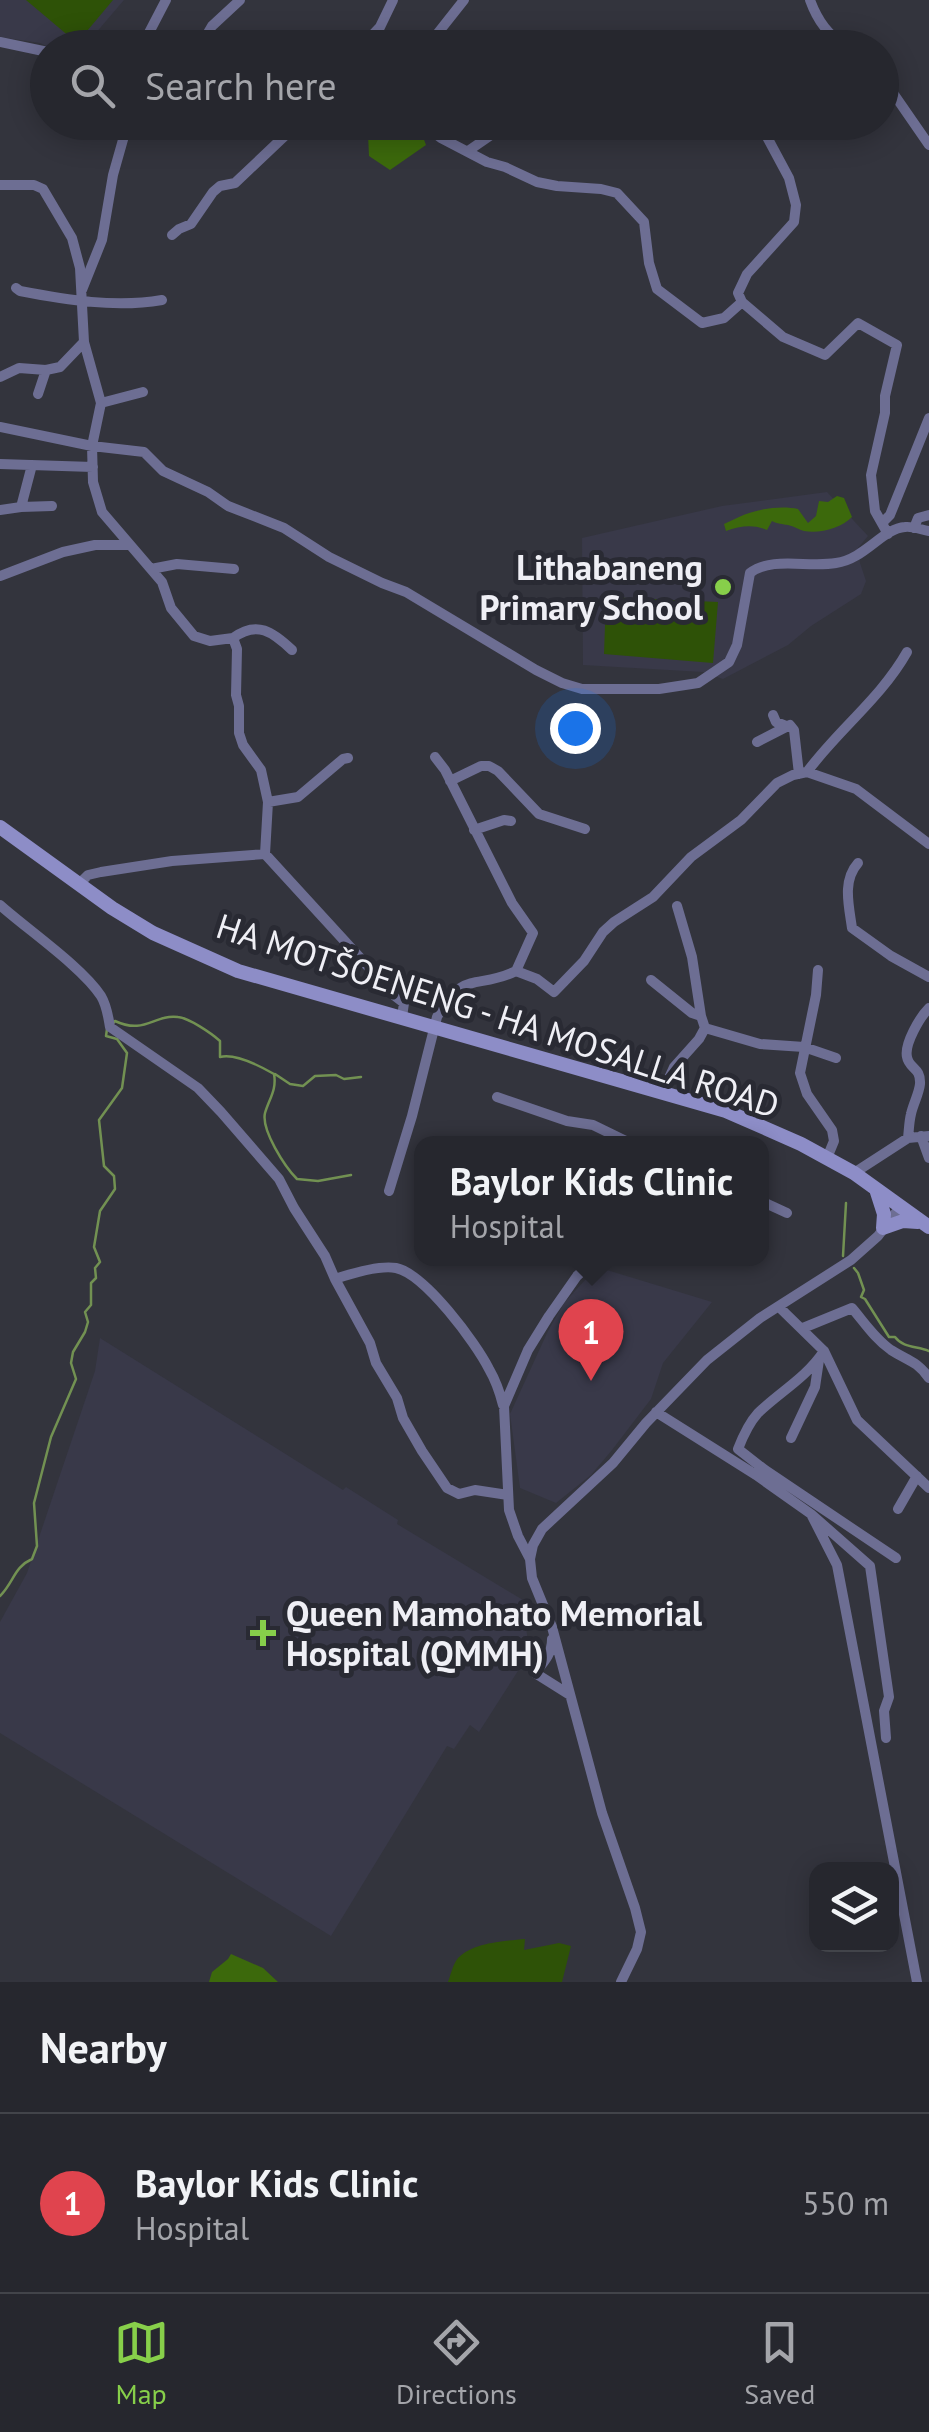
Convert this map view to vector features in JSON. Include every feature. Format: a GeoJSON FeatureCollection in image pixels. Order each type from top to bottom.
{"type":"FeatureCollection","features":[{"type":"Feature","properties":{"kind":"main road","name":"HA MOTŠOENENG - HA MOSALLA ROAD"},"geometry":{"type":"LineString","coordinates":[[0,827],[153,933],[238,971],[726,1111],[802,1144],[854,1173],[926,1225]]}},
{"type":"Feature","properties":{"kind":"main road"},"geometry":{"type":"LineString","coordinates":[[876,1189],[884,1214],[883,1228],[903,1220],[926,1225]]}},
{"type":"Feature","properties":{"kind":"street"},"geometry":{"type":"LineString","coordinates":[[150,30],[166,0]]}},
{"type":"Feature","properties":{"kind":"street"},"geometry":{"type":"LineString","coordinates":[[210,30],[240,0]]}},
{"type":"Feature","properties":{"kind":"street"},"geometry":{"type":"LineString","coordinates":[[376,30],[393,0]]}},
{"type":"Feature","properties":{"kind":"street"},"geometry":{"type":"LineString","coordinates":[[440,30],[464,0]]}},
{"type":"Feature","properties":{"kind":"street"},"geometry":{"type":"LineString","coordinates":[[810,0],[825,30]]}},
{"type":"Feature","properties":{"kind":"street"},"geometry":{"type":"LineString","coordinates":[[0,42],[30,48]]}},
{"type":"Feature","properties":{"kind":"street"},"geometry":{"type":"LineString","coordinates":[[899,102],[929,145]]}},
{"type":"Feature","properties":{"kind":"street"},"geometry":{"type":"LineString","coordinates":[[82,295],[102,240],[123,140]]}},
{"type":"Feature","properties":{"kind":"street"},"geometry":{"type":"LineString","coordinates":[[172,236],[191,224],[213,192],[235,183],[280,140]]}},
{"type":"Feature","properties":{"kind":"street"},"geometry":{"type":"LineString","coordinates":[[445,140],[536,182],[617,193],[644,222],[657,289],[702,324],[724,318],[742,302]]}},
{"type":"Feature","properties":{"kind":"street"},"geometry":{"type":"LineString","coordinates":[[468,151],[484,140]]}},
{"type":"Feature","properties":{"kind":"street"},"geometry":{"type":"LineString","coordinates":[[769,140],[789,178],[796,205],[794,222],[748,274],[738,293],[742,302],[783,337],[825,355],[858,323],[897,345],[871,474],[874,511],[885,528]]}},
{"type":"Feature","properties":{"kind":"street"},"geometry":{"type":"LineString","coordinates":[[0,185],[34,185],[43,189],[76,248],[84,342],[101,404],[92,446],[93,482],[102,512],[162,582],[170,608],[194,636],[210,641],[233,638],[245,630],[261,630],[273,632],[292,650]]}},
{"type":"Feature","properties":{"kind":"street"},"geometry":{"type":"LineString","coordinates":[[16,288],[56,298],[82,295],[132,304],[162,300]]}},
{"type":"Feature","properties":{"kind":"street"},"geometry":{"type":"LineString","coordinates":[[0,378],[20,368],[60,367],[84,342]]}},
{"type":"Feature","properties":{"kind":"street"},"geometry":{"type":"LineString","coordinates":[[38,394],[46,370]]}},
{"type":"Feature","properties":{"kind":"street"},"geometry":{"type":"LineString","coordinates":[[101,404],[144,392]]}},
{"type":"Feature","properties":{"kind":"street"},"geometry":{"type":"LineString","coordinates":[[0,427],[144,452],[163,471],[228,506],[284,528],[329,557],[419,598],[562,683],[582,689],[660,689],[698,683],[729,662],[750,573],[760,565],[835,564],[856,558],[885,528],[929,418]]}},
{"type":"Feature","properties":{"kind":"street"},"geometry":{"type":"LineString","coordinates":[[0,464],[93,466]]}},
{"type":"Feature","properties":{"kind":"street"},"geometry":{"type":"LineString","coordinates":[[21,507],[32,465]]}},
{"type":"Feature","properties":{"kind":"street"},"geometry":{"type":"LineString","coordinates":[[0,510],[52,506]]}},
{"type":"Feature","properties":{"kind":"street"},"geometry":{"type":"LineString","coordinates":[[914,528],[918,518],[929,515]]}},
{"type":"Feature","properties":{"kind":"street"},"geometry":{"type":"LineString","coordinates":[[885,528],[907,526],[929,531]]}},
{"type":"Feature","properties":{"kind":"street"},"geometry":{"type":"LineString","coordinates":[[0,576],[63,552],[95,545],[129,545]]}},
{"type":"Feature","properties":{"kind":"street"},"geometry":{"type":"LineString","coordinates":[[151,569],[177,564],[234,569]]}},
{"type":"Feature","properties":{"kind":"street"},"geometry":{"type":"LineString","coordinates":[[233,638],[237,649],[239,733],[261,770],[268,802],[265,854],[404,1003],[402,1017]]}},
{"type":"Feature","properties":{"kind":"street"},"geometry":{"type":"LineString","coordinates":[[516,971],[537,979],[554,992],[614,922],[654,897],[691,856],[742,820],[777,783],[803,773],[877,694],[907,652]]}},
{"type":"Feature","properties":{"kind":"street"},"geometry":{"type":"LineString","coordinates":[[773,716],[776,722],[794,730],[803,773]]}},
{"type":"Feature","properties":{"kind":"street"},"geometry":{"type":"LineString","coordinates":[[757,742],[786,726]]}},
{"type":"Feature","properties":{"kind":"street"},"geometry":{"type":"LineString","coordinates":[[389,1191],[444,1004],[461,986],[502,978],[516,971],[533,933],[512,903],[434,757]]}},
{"type":"Feature","properties":{"kind":"street"},"geometry":{"type":"LineString","coordinates":[[268,802],[298,796],[343,758],[348,758]]}},
{"type":"Feature","properties":{"kind":"street"},"geometry":{"type":"LineString","coordinates":[[450,781],[488,766],[539,814],[585,829]]}},
{"type":"Feature","properties":{"kind":"street"},"geometry":{"type":"LineString","coordinates":[[803,773],[856,789],[929,844]]}},
{"type":"Feature","properties":{"kind":"street"},"geometry":{"type":"LineString","coordinates":[[474,830],[511,821]]}},
{"type":"Feature","properties":{"kind":"street"},"geometry":{"type":"LineString","coordinates":[[79,884],[88,875],[101,872],[172,861],[265,854]]}},
{"type":"Feature","properties":{"kind":"street"},"geometry":{"type":"LineString","coordinates":[[858,863],[848,882],[852,928],[929,977]]}},
{"type":"Feature","properties":{"kind":"street"},"geometry":{"type":"LineString","coordinates":[[0,906],[100,994],[110,1027],[198,1088],[279,1178],[370,1343],[403,1418],[447,1488],[459,1494],[475,1490],[508,1495]]}},
{"type":"Feature","properties":{"kind":"street"},"geometry":{"type":"LineString","coordinates":[[663,1091],[674,1067],[705,1028],[692,957],[677,906]]}},
{"type":"Feature","properties":{"kind":"street"},"geometry":{"type":"LineString","coordinates":[[818,970],[800,1073],[807,1094],[832,1130],[834,1140],[827,1158]]}},
{"type":"Feature","properties":{"kind":"street"},"geometry":{"type":"LineString","coordinates":[[651,980],[701,1016]]}},
{"type":"Feature","properties":{"kind":"street"},"geometry":{"type":"LineString","coordinates":[[908,1138],[920,1077],[906,1054],[914,1030],[929,1008]]}},
{"type":"Feature","properties":{"kind":"street"},"geometry":{"type":"LineString","coordinates":[[705,1028],[760,1044],[804,1047],[836,1058]]}},
{"type":"Feature","properties":{"kind":"street"},"geometry":{"type":"LineString","coordinates":[[496,1097],[615,1136]]}},
{"type":"Feature","properties":{"kind":"street"},"geometry":{"type":"LineString","coordinates":[[854,1173],[908,1138],[925,1136],[929,1158]]}},
{"type":"Feature","properties":{"kind":"street"},"geometry":{"type":"LineString","coordinates":[[769,1205],[787,1213]]}},
{"type":"Feature","properties":{"kind":"street"},"geometry":{"type":"LineString","coordinates":[[621,1982],[641,1932],[602,1813],[552,1627],[532,1578],[532,1545],[542,1529],[613,1463],[707,1360],[760,1318],[851,1260],[900,1207]]}},
{"type":"Feature","properties":{"kind":"street"},"geometry":{"type":"LineString","coordinates":[[504,1406],[515,1376],[542,1328],[588,1266]]}},
{"type":"Feature","properties":{"kind":"street"},"geometry":{"type":"LineString","coordinates":[[335,1280],[382,1268],[408,1272],[439,1300],[463,1330],[488,1366],[504,1406],[509,1510],[530,1558]]}},
{"type":"Feature","properties":{"kind":"street"},"geometry":{"type":"LineString","coordinates":[[779,1306],[803,1328],[822,1354],[856,1420],[929,1488]]}},
{"type":"Feature","properties":{"kind":"street"},"geometry":{"type":"LineString","coordinates":[[803,1328],[852,1308],[890,1350],[922,1366],[929,1378]]}},
{"type":"Feature","properties":{"kind":"street"},"geometry":{"type":"LineString","coordinates":[[791,1438],[814,1386],[822,1354]]}},
{"type":"Feature","properties":{"kind":"street"},"geometry":{"type":"LineString","coordinates":[[822,1354],[811,1369],[756,1415],[738,1449],[896,1558]]}},
{"type":"Feature","properties":{"kind":"street"},"geometry":{"type":"LineString","coordinates":[[656,1412],[811,1514],[870,1566],[889,1698],[884,1711],[886,1738]]}},
{"type":"Feature","properties":{"kind":"street"},"geometry":{"type":"LineString","coordinates":[[898,1509],[917,1476]]}},
{"type":"Feature","properties":{"kind":"street"},"geometry":{"type":"LineString","coordinates":[[811,1514],[837,1565],[917,1982]]}},
{"type":"Feature","properties":{"kind":"street"},"geometry":{"type":"LineString","coordinates":[[535,1672],[552,1648],[552,1627]]}},
{"type":"Feature","properties":{"kind":"street"},"geometry":{"type":"LineString","coordinates":[[535,1672],[563,1669]]}},
{"type":"Feature","properties":{"kind":"street"},"geometry":{"type":"LineString","coordinates":[[535,1672],[570,1695]]}},
{"type":"Feature","properties":{"kind":"shaded area"},"geometry":{"type":"Polygon","coordinates":[[[0,0],[124,0],[98,30],[30,30],[30,42],[0,37],[0,0]]]}},
{"type":"Feature","properties":{"kind":"shaded area","name":"Lithabaneng Primary School"},"geometry":{"type":"Polygon","coordinates":[[[827,492],[868,536],[858,548],[866,581],[861,594],[788,645],[723,679],[703,672],[583,665],[582,538],[722,506],[827,492]]]}},
{"type":"Feature","properties":{"kind":"shaded area"},"geometry":{"type":"Polygon","coordinates":[[[597,1267],[712,1302],[663,1363],[651,1399],[612,1450],[591,1475],[556,1503],[520,1488],[510,1414],[564,1303],[597,1267]]]}},
{"type":"Feature","properties":{"kind":"shaded area","name":"Queen Mamohato Memorial Hospital (QMMH)"},"geometry":{"type":"Polygon","coordinates":[[[100,1338],[523,1600],[528,1644],[532,1649],[479,1732],[470,1725],[454,1749],[447,1746],[331,1936],[0,1733],[0,1622],[27,1573],[95,1371],[100,1338]]]}},
{"type":"Feature","properties":{"kind":"green space"},"geometry":{"type":"Polygon","coordinates":[[[26,0],[113,0],[88,30],[62,30],[26,0]]]}},
{"type":"Feature","properties":{"kind":"green space"},"geometry":{"type":"Polygon","coordinates":[[[368,140],[424,140],[426,145],[390,170],[369,156],[368,140]]]}},
{"type":"Feature","properties":{"kind":"green space"},"geometry":{"type":"Polygon","coordinates":[[[837,496],[844,498],[852,517],[830,529],[804,531],[772,521],[767,530],[746,526],[726,531],[724,524],[753,512],[784,507],[798,509],[808,523],[816,516],[819,501],[828,502],[837,496]]]}},
{"type":"Feature","properties":{"kind":"green space"},"geometry":{"type":"Polygon","coordinates":[[[606,597],[718,602],[713,663],[604,654],[606,597]]]}},
{"type":"Feature","properties":{"kind":"green space"},"geometry":{"type":"Polygon","coordinates":[[[525,1939],[524,1950],[559,1943],[571,1946],[562,1982],[448,1982],[456,1960],[464,1953],[490,1943],[525,1939]]]}},
{"type":"Feature","properties":{"kind":"green space"},"geometry":{"type":"Polygon","coordinates":[[[231,1954],[263,1968],[278,1982],[209,1982],[212,1972],[231,1954]]]}},
{"type":"Feature","properties":{"kind":"waterway"},"geometry":{"type":"LineString","coordinates":[[113,1023],[134,1026],[178,1017],[200,1026],[220,1041],[220,1057],[240,1059],[274,1074],[274,1090],[265,1120],[275,1148],[297,1179],[318,1181],[351,1175]]}},
{"type":"Feature","properties":{"kind":"waterway"},"geometry":{"type":"LineString","coordinates":[[0,1596],[21,1566],[32,1559],[37,1546],[34,1503],[51,1437],[76,1379],[71,1363],[88,1322],[85,1312],[91,1305],[91,1283],[100,1262],[94,1247],[100,1211],[115,1189],[114,1176],[104,1166],[99,1120],[122,1088],[127,1053],[117,1039],[106,1036],[107,1029]]}},
{"type":"Feature","properties":{"kind":"waterway"},"geometry":{"type":"LineString","coordinates":[[275,1074],[290,1084],[303,1086],[315,1076],[361,1077]]}},
{"type":"Feature","properties":{"kind":"waterway"},"geometry":{"type":"LineString","coordinates":[[843,1256],[846,1203]]}},
{"type":"Feature","properties":{"kind":"waterway"},"geometry":{"type":"LineString","coordinates":[[854,1268],[864,1290],[861,1297],[889,1337],[929,1351]]}},
{"type":"Feature","properties":{"kind":"place","name":"Lithabaneng Primary School"},"geometry":{"type":"Point","coordinates":[723,587]}},
{"type":"Feature","properties":{"kind":"place","name":"Baylor Kids Clinic"},"geometry":{"type":"Point","coordinates":[591,1381]}},
{"type":"Feature","properties":{"kind":"place","name":"Queen Mamohato Memorial Hospital (QMMH)"},"geometry":{"type":"Point","coordinates":[263,1633]}}]}
